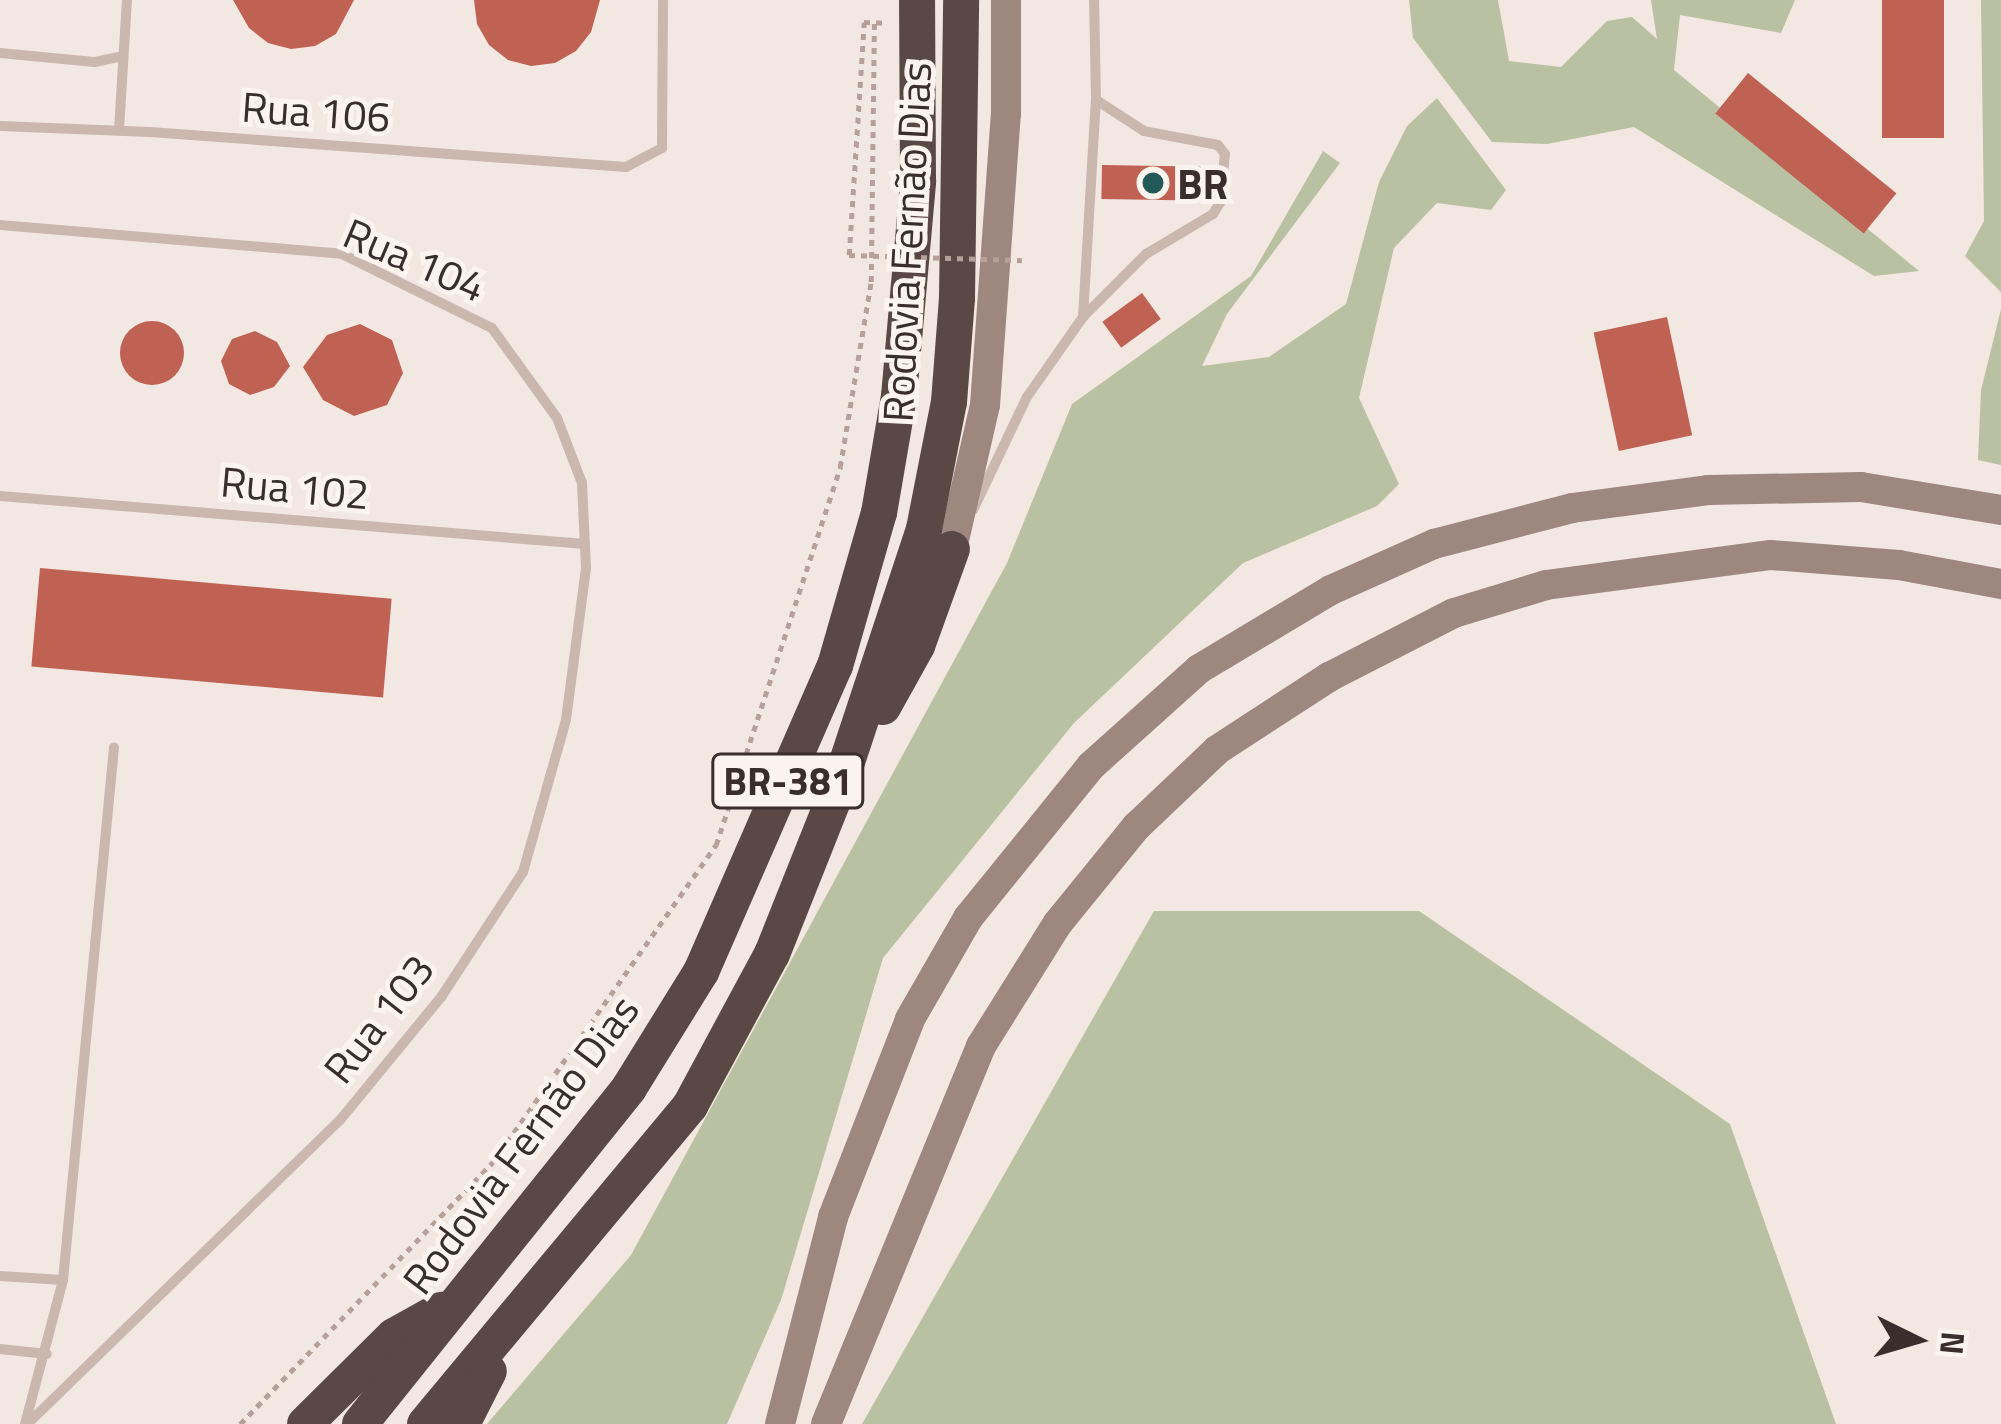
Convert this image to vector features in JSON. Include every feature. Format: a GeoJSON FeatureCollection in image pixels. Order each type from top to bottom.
{"type":"FeatureCollection","features":[{"type":"Feature","properties":{"kind":"highway","name":"Rodovia Fernão Dias"},"geometry":{"type":"LineString","coordinates":[[361,1424],[628,1088],[701,972],[835,666],[880,513],[902,375],[918,181],[917,0]]}},
{"type":"Feature","properties":{"kind":"highway","name":"Rodovia Fernão Dias"},"geometry":{"type":"LineString","coordinates":[[425,1424],[690,1106],[772,954],[840,783],[924,529],[949,402],[960,213],[961,0]]}},
{"type":"Feature","properties":{"kind":"highway","name":"BR-381"},"geometry":{"type":"LineString","coordinates":[[840,783],[917,646],[952,549]]}},
{"type":"Feature","properties":{"kind":"highway","name":"BR-381"},"geometry":{"type":"LineString","coordinates":[[305,1424],[394,1336],[460,1300]]}},
{"type":"Feature","properties":{"kind":"highway","name":"BR-381"},"geometry":{"type":"LineString","coordinates":[[462,1424],[519,1315]]}},
{"type":"Feature","properties":{"kind":"main road","name":"Rodovia Fernão Dias"},"geometry":{"type":"LineString","coordinates":[[952,549],[985,405],[1006,114],[1006,0]]}},
{"type":"Feature","properties":{"kind":"main road"},"geometry":{"type":"LineString","coordinates":[[780,1424],[832,1217],[910,1019],[968,918],[1091,766],[1199,669],[1377,569],[1434,544],[1572,508],[1708,490],[1861,487],[2001,510]]}},
{"type":"Feature","properties":{"kind":"main road"},"geometry":{"type":"LineString","coordinates":[[826,1424],[981,1046],[1058,923],[1136,827],[1217,750],[1329,677],[1433,623],[1546,585],[1771,556],[1899,565],[2001,584]]}},
{"type":"Feature","properties":{"kind":"lane"},"geometry":{"type":"LineString","coordinates":[[119,130],[127,0]]}},
{"type":"Feature","properties":{"kind":"lane","name":"Rua 106"},"geometry":{"type":"LineString","coordinates":[[0,126],[119,130],[626,167],[662,148],[663,0]]}},
{"type":"Feature","properties":{"kind":"lane"},"geometry":{"type":"LineString","coordinates":[[1083,317],[1096,100],[1094,0]]}},
{"type":"Feature","properties":{"kind":"lane"},"geometry":{"type":"LineString","coordinates":[[0,52],[95,62],[123,56]]}},
{"type":"Feature","properties":{"kind":"lane"},"geometry":{"type":"LineString","coordinates":[[952,549],[1027,397],[1083,317],[1146,254],[1214,214],[1220,203],[1225,154],[1218,145],[1144,131],[1096,100]]}},
{"type":"Feature","properties":{"kind":"lane","name":"Rua 104"},"geometry":{"type":"LineString","coordinates":[[0,225],[342,254],[492,328],[556,418],[582,483],[584,544]]}},
{"type":"Feature","properties":{"kind":"lane","name":"Rua 102"},"geometry":{"type":"LineString","coordinates":[[0,496],[584,544]]}},
{"type":"Feature","properties":{"kind":"lane","name":"Rua 103"},"geometry":{"type":"LineString","coordinates":[[26,1424],[340,1120],[442,996],[523,872],[566,720],[584,544]]}},
{"type":"Feature","properties":{"kind":"lane","name":"Rua 103"},"geometry":{"type":"LineString","coordinates":[[26,1424],[63,1280],[114,747]]}},
{"type":"Feature","properties":{"kind":"lane"},"geometry":{"type":"LineString","coordinates":[[0,1276],[63,1280]]}},
{"type":"Feature","properties":{"kind":"lane"},"geometry":{"type":"LineString","coordinates":[[0,1349],[47,1354]]}},
{"type":"Feature","properties":{"kind":"path"},"geometry":{"type":"LineString","coordinates":[[864,22],[849,255],[1022,260]]}},
{"type":"Feature","properties":{"kind":"path"},"geometry":{"type":"LineString","coordinates":[[240,1424],[493,1162],[716,845],[840,467],[871,282],[874,22]]}},
{"type":"Feature","properties":{"kind":"green space"},"geometry":{"type":"Polygon","coordinates":[[[1409,0],[1498,0],[1509,61],[1561,67],[1607,21],[1632,17],[1657,39],[1651,0],[1795,0],[1781,33],[1680,15],[1674,70],[1919,271],[1874,276],[1634,127],[1547,144],[1492,142],[1413,38],[1409,0]]]}},
{"type":"Feature","properties":{"kind":"green space"},"geometry":{"type":"Polygon","coordinates":[[[1981,0],[2001,0],[2001,292],[1965,256],[1984,221],[1981,0]]]}},
{"type":"Feature","properties":{"kind":"green space"},"geometry":{"type":"Polygon","coordinates":[[[1437,98],[1506,190],[1491,210],[1437,203],[1394,248],[1359,398],[1399,484],[1377,506],[1243,563],[1074,723],[883,958],[781,1300],[727,1424],[487,1424],[631,1255],[1007,563],[1072,404],[1251,276],[1323,151],[1340,163],[1227,314],[1202,366],[1269,357],[1346,304],[1379,182],[1407,126],[1437,98]]]}},
{"type":"Feature","properties":{"kind":"green space"},"geometry":{"type":"Polygon","coordinates":[[[2001,309],[2001,465],[1978,460],[1981,390],[2001,309]]]}},
{"type":"Feature","properties":{"kind":"green space"},"geometry":{"type":"Polygon","coordinates":[[[1154,911],[1419,911],[1730,1124],[1836,1424],[862,1424],[1154,911]]]}},
{"type":"Feature","properties":{"kind":"building"},"geometry":{"type":"Polygon","coordinates":[[[233,0],[354,0],[336,34],[315,46],[291,49],[268,43],[249,28],[233,0]]]}},
{"type":"Feature","properties":{"kind":"building"},"geometry":{"type":"Polygon","coordinates":[[[474,0],[600,0],[591,32],[576,51],[555,63],[531,66],[508,60],[489,45],[477,24],[474,0]]]}},
{"type":"Feature","properties":{"kind":"building"},"geometry":{"type":"Polygon","coordinates":[[[1882,0],[1944,0],[1944,138],[1882,138],[1882,0]]]}},
{"type":"Feature","properties":{"kind":"building"},"geometry":{"type":"Polygon","coordinates":[[[1748,73],[1896,193],[1864,234],[1715,113],[1748,73]]]}},
{"type":"Feature","properties":{"kind":"building","name":"BR"},"geometry":{"type":"Polygon","coordinates":[[[1102,165],[1209,167],[1208,201],[1101,199],[1102,165]]]}},
{"type":"Feature","properties":{"kind":"building"},"geometry":{"type":"Polygon","coordinates":[[[1142,293],[1161,319],[1121,348],[1102,322],[1142,293]]]}},
{"type":"Feature","properties":{"kind":"building"},"geometry":{"type":"Polygon","coordinates":[[[1667,317],[1692,435],[1619,451],[1594,333],[1667,317]]]}},
{"type":"Feature","properties":{"kind":"building"},"geometry":{"type":"Polygon","coordinates":[[[152,321],[174,331],[184,353],[174,375],[152,385],[130,375],[120,353],[130,331],[152,321]]]}},
{"type":"Feature","properties":{"kind":"building"},"geometry":{"type":"Polygon","coordinates":[[[360,324],[392,340],[403,373],[387,405],[354,416],[323,400],[303,367],[327,335],[360,324]]]}},
{"type":"Feature","properties":{"kind":"building"},"geometry":{"type":"Polygon","coordinates":[[[255,331],[277,342],[290,366],[274,387],[250,395],[229,384],[221,361],[232,339],[255,331]]]}},
{"type":"Feature","properties":{"kind":"building"},"geometry":{"type":"Polygon","coordinates":[[[40,568],[392,599],[383,697],[31,667],[40,568]]]}},
{"type":"Feature","properties":{"kind":"place","name":"BR"},"geometry":{"type":"Point","coordinates":[1153,183]}}]}
